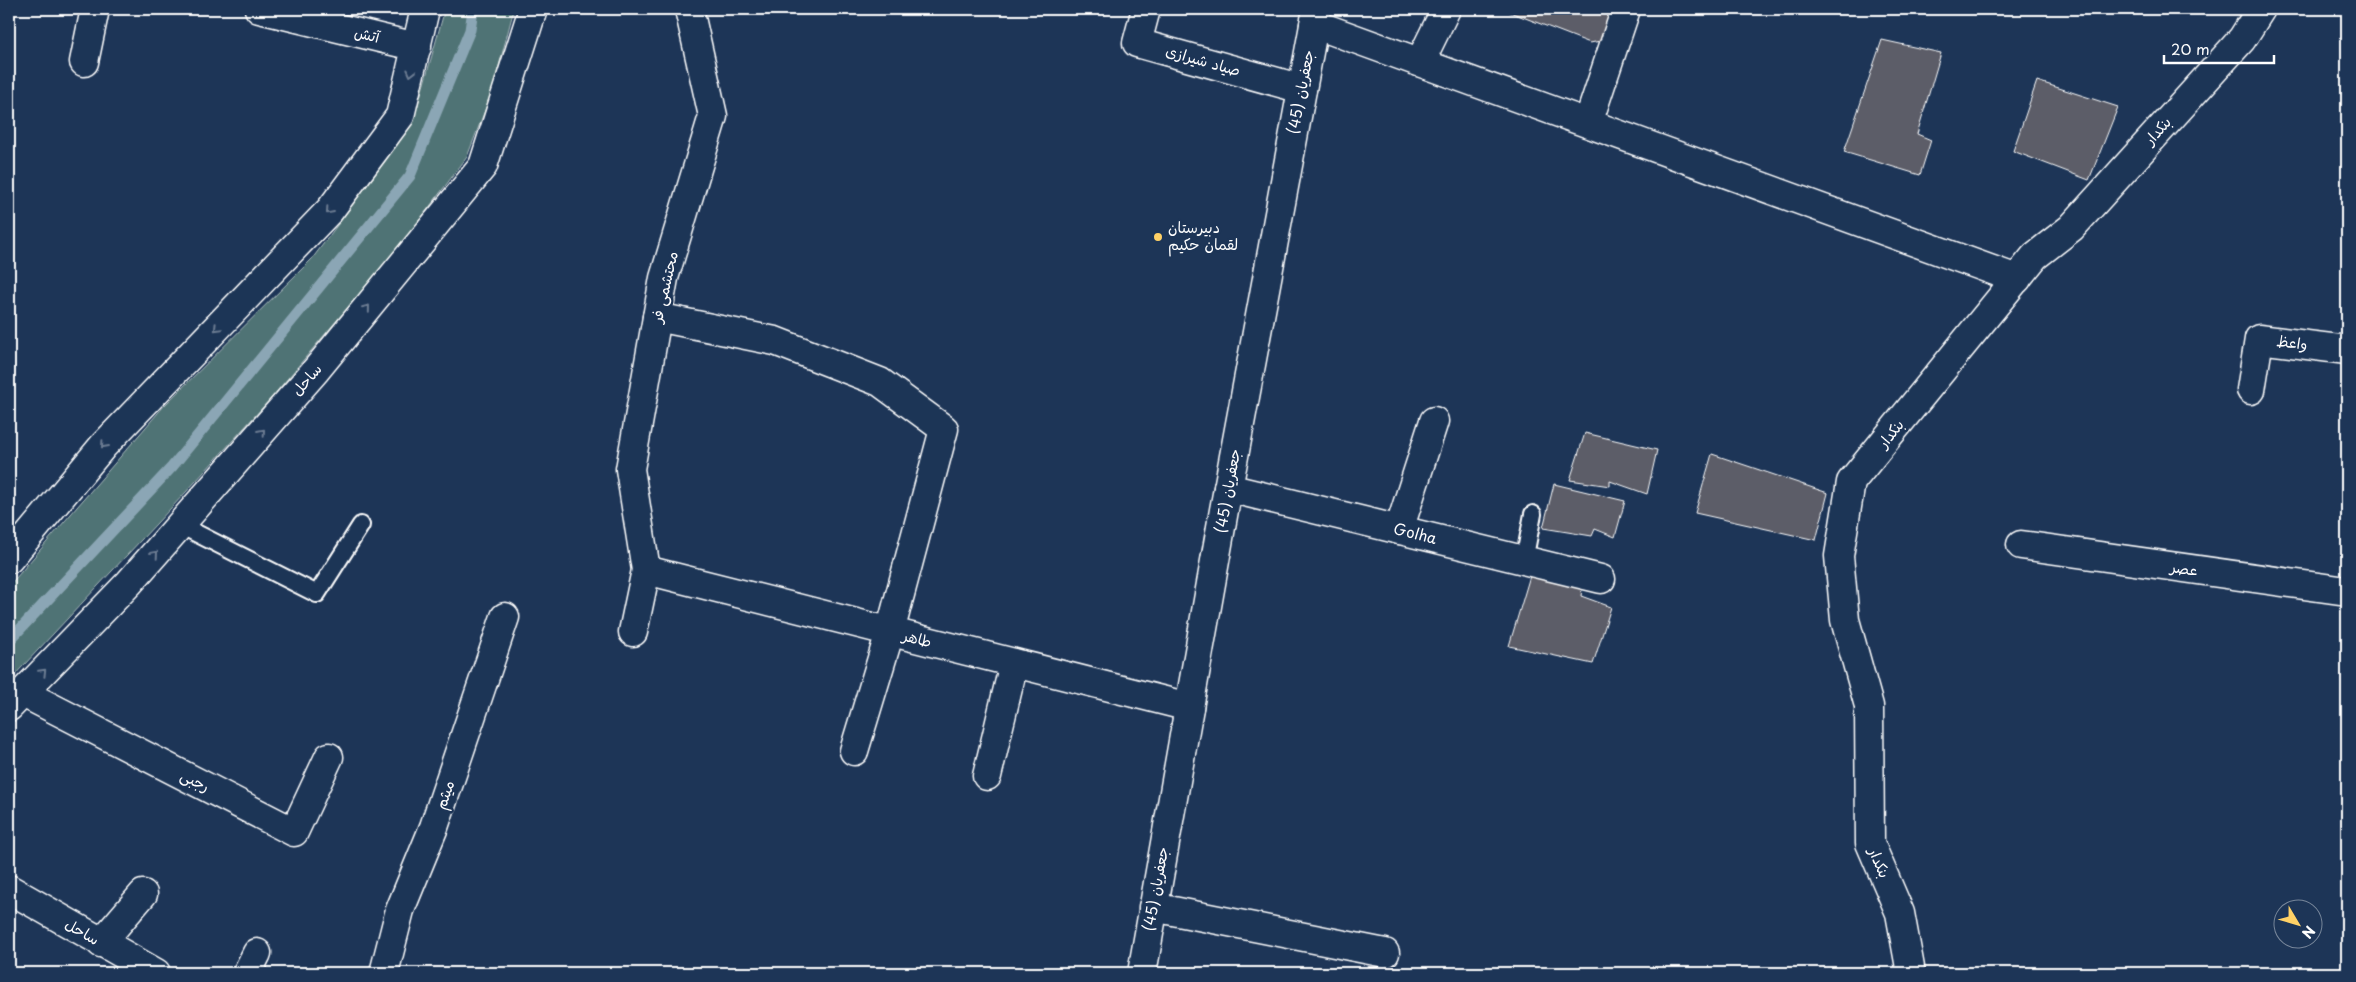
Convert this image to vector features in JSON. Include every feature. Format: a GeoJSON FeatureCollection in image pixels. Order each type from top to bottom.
{"type":"FeatureCollection","features":[{"type":"Feature","properties":{"kind":"street"},"geometry":{"type":"LineString","coordinates":[[84,62],[96,9]]}},
{"type":"Feature","properties":{"kind":"street","name":"آتش"},"geometry":{"type":"LineString","coordinates":[[258,9],[417,47]]}},
{"type":"Feature","properties":{"kind":"street"},"geometry":{"type":"LineString","coordinates":[[9,559],[103,446],[330,210],[400,116],[425,9]]}},
{"type":"Feature","properties":{"kind":"street","name":"ساحل"},"geometry":{"type":"LineString","coordinates":[[16,700],[129,583],[316,370],[483,166],[533,9]]}},
{"type":"Feature","properties":{"kind":"street","name":"محتشمی فر"},"geometry":{"type":"LineString","coordinates":[[634,632],[646,570],[630,469],[664,278],[713,116],[688,9]]}},
{"type":"Feature","properties":{"kind":"street","name":"صیاد شیرازی"},"geometry":{"type":"LineString","coordinates":[[1146,9],[1137,43],[1302,89]]}},
{"type":"Feature","properties":{"kind":"street"},"geometry":{"type":"LineString","coordinates":[[1420,62],[1446,9]]}},
{"type":"Feature","properties":{"kind":"street"},"geometry":{"type":"LineString","coordinates":[[1588,123],[1626,9]]}},
{"type":"Feature","properties":{"kind":"street","name":"بنکدار"},"geometry":{"type":"LineString","coordinates":[[1911,973],[1900,914],[1870,843],[1870,706],[1845,620],[1839,556],[1851,482],[2035,256],[2071,228],[2242,39],[2261,9]]}},
{"type":"Feature","properties":{"kind":"street"},"geometry":{"type":"LineString","coordinates":[[1315,16],[1420,62],[2017,279]]}},
{"type":"Feature","properties":{"kind":"street","name":"جعفریان (45)"},"geometry":{"type":"LineString","coordinates":[[1142,973],[1188,707],[1315,16]]}},
{"type":"Feature","properties":{"kind":"street"},"geometry":{"type":"LineString","coordinates":[[657,317],[775,341],[880,382],[944,429],[890,632],[854,751]]}},
{"type":"Feature","properties":{"kind":"street","name":"واعظ"},"geometry":{"type":"LineString","coordinates":[[2251,390],[2259,339],[2347,350]]}},
{"type":"Feature","properties":{"kind":"street"},"geometry":{"type":"LineString","coordinates":[[1399,530],[1434,421]]}},
{"type":"Feature","properties":{"kind":"street","name":"Golha"},"geometry":{"type":"LineString","coordinates":[[1228,488],[1601,579]]}},
{"type":"Feature","properties":{"kind":"street","name":"عصر"},"geometry":{"type":"LineString","coordinates":[[2021,545],[2347,591]]}},
{"type":"Feature","properties":{"kind":"street","name":"طاهر"},"geometry":{"type":"LineString","coordinates":[[646,570],[1188,707]]}},
{"type":"Feature","properties":{"kind":"street","name":"میثم"},"geometry":{"type":"LineString","coordinates":[[384,973],[400,910],[434,827],[505,617]]}},
{"type":"Feature","properties":{"kind":"street"},"geometry":{"type":"LineString","coordinates":[[987,776],[1014,663]]}},
{"type":"Feature","properties":{"kind":"street","name":"رجبی"},"geometry":{"type":"LineString","coordinates":[[16,700],[294,832],[329,757]]}},
{"type":"Feature","properties":{"kind":"street","name":"ساحل"},"geometry":{"type":"LineString","coordinates":[[9,889],[148,972]]}},
{"type":"Feature","properties":{"kind":"street"},"geometry":{"type":"LineString","coordinates":[[101,943],[143,894]]}},
{"type":"Feature","properties":{"kind":"street"},"geometry":{"type":"LineString","coordinates":[[1153,907],[1385,953]]}},
{"type":"Feature","properties":{"kind":"lane"},"geometry":{"type":"LineString","coordinates":[[1524,561],[1533,514]]}},
{"type":"Feature","properties":{"kind":"lane"},"geometry":{"type":"LineString","coordinates":[[180,525],[317,594],[361,525]]}},
{"type":"Feature","properties":{"kind":"green space"},"geometry":{"type":"Polygon","coordinates":[[[445,9],[514,9],[492,92],[467,157],[403,242],[272,397],[9,681],[9,586],[164,406],[312,259],[398,144],[418,105],[445,9]]]}},
{"type":"Feature","properties":{"kind":"building"},"geometry":{"type":"Polygon","coordinates":[[[1502,9],[1621,9],[1611,39],[1590,43],[1502,9]]]}},
{"type":"Feature","properties":{"kind":"building"},"geometry":{"type":"Polygon","coordinates":[[[1882,40],[1941,53],[1917,134],[1931,140],[1920,175],[1844,152],[1882,40]]]}},
{"type":"Feature","properties":{"kind":"building"},"geometry":{"type":"Polygon","coordinates":[[[2037,81],[2118,107],[2089,180],[2013,151],[2037,81]]]}},
{"type":"Feature","properties":{"kind":"building"},"geometry":{"type":"Polygon","coordinates":[[[1585,433],[1657,450],[1647,494],[1610,481],[1610,486],[1570,480],[1585,433]]]}},
{"type":"Feature","properties":{"kind":"building"},"geometry":{"type":"Polygon","coordinates":[[[1712,454],[1828,493],[1816,540],[1695,513],[1712,454]]]}},
{"type":"Feature","properties":{"kind":"building"},"geometry":{"type":"Polygon","coordinates":[[[1554,484],[1625,501],[1615,537],[1595,529],[1592,536],[1543,528],[1554,484]]]}},
{"type":"Feature","properties":{"kind":"building"},"geometry":{"type":"Polygon","coordinates":[[[1532,569],[1583,582],[1581,596],[1611,607],[1593,664],[1509,646],[1532,569]]]}},
{"type":"Feature","properties":{"kind":"waterway"},"geometry":{"type":"LineString","coordinates":[[9,641],[172,467],[410,176],[470,30],[473,9]]}},
{"type":"Feature","properties":{"kind":"place","name":"دبیرستان لقمان حکیم"},"geometry":{"type":"Point","coordinates":[1158,237]}}]}
